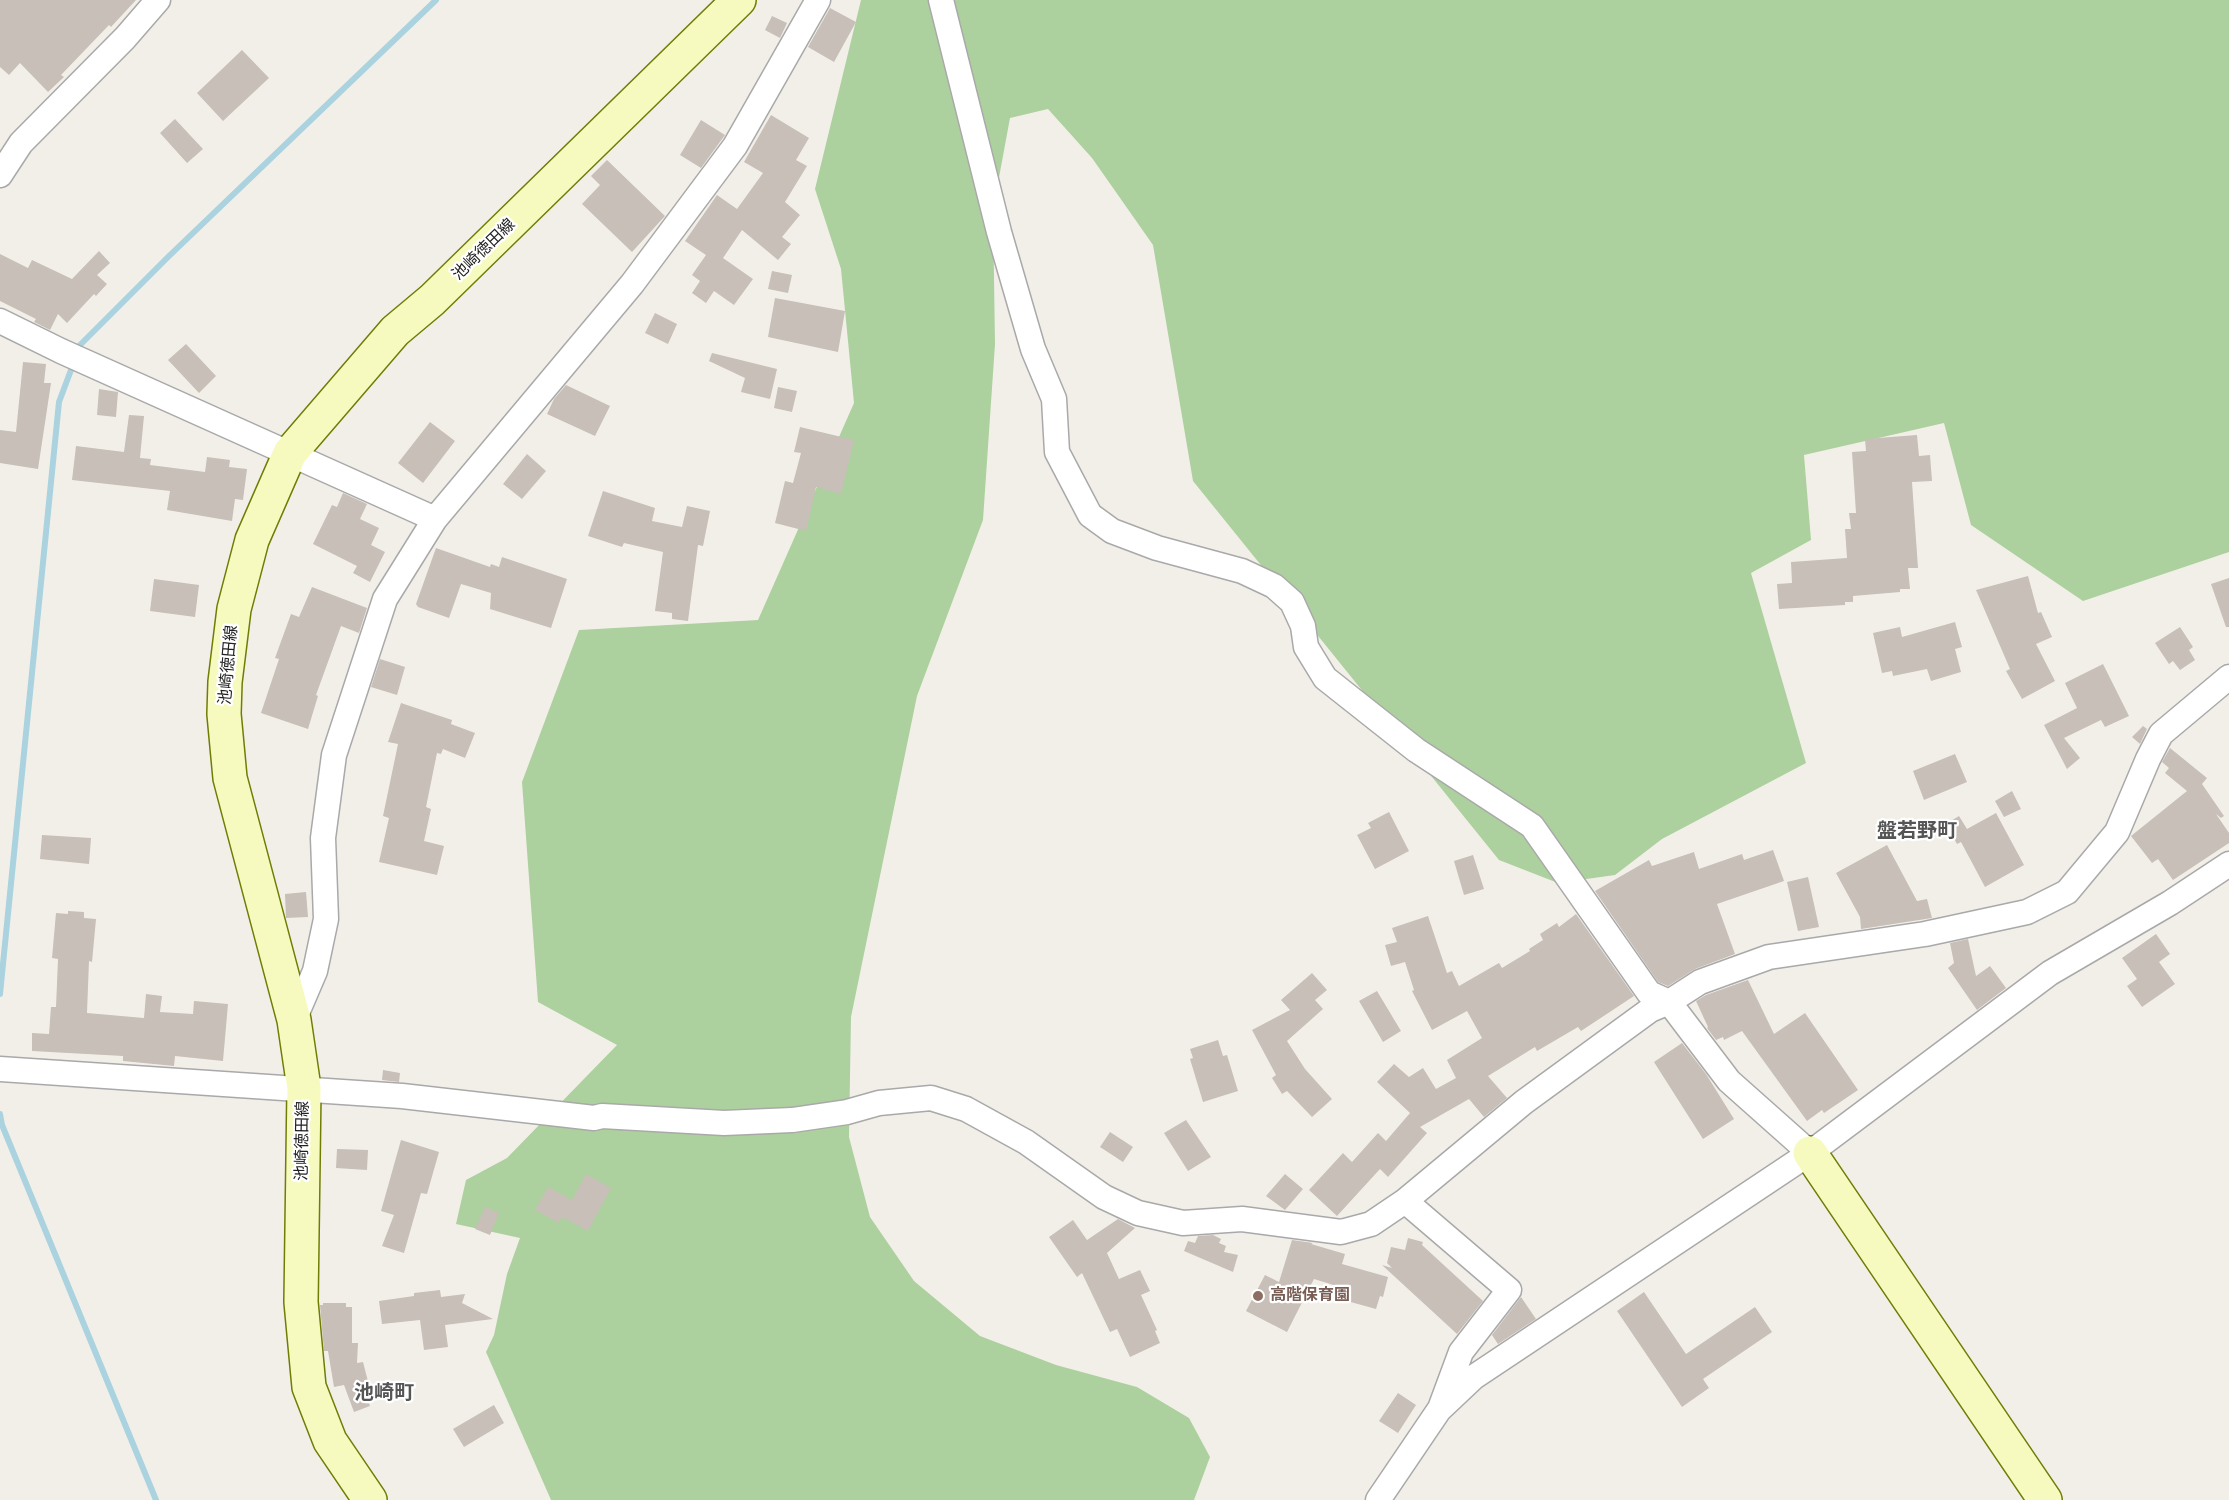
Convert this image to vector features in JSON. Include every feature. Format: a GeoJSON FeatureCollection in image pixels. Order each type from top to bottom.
{"type":"FeatureCollection","features":[{"type":"Feature","properties":{"kind":"main road","name":"池崎徳田線"},"geometry":{"type":"LineString","coordinates":[[370,1500],[330,1441],[309,1387],[301,1302],[304,1088],[294,1020],[230,778],[224,714],[228,645],[234,609],[252,540],[290,453],[395,331],[432,300],[739,0]]}},
{"type":"Feature","properties":{"kind":"main road"},"geometry":{"type":"LineString","coordinates":[[1810,1153],[2045,1500]]}},
{"type":"Feature","properties":{"kind":"street"},"geometry":{"type":"LineString","coordinates":[[0,175],[21,144],[125,38],[158,0]]}},
{"type":"Feature","properties":{"kind":"street"},"geometry":{"type":"LineString","coordinates":[[294,1020],[315,971],[326,919],[323,838],[334,755],[385,599],[435,519],[632,284],[735,146],[818,0]]}},
{"type":"Feature","properties":{"kind":"street"},"geometry":{"type":"LineString","coordinates":[[941,0],[999,232],[1034,349],[1054,399],[1057,452],[1090,514],[1112,531],[1157,548],[1242,571],[1274,586],[1292,602],[1303,626],[1306,647],[1325,678],[1416,750],[1532,826],[1649,993],[1670,1002],[1729,1081],[1810,1153]]}},
{"type":"Feature","properties":{"kind":"street"},"geometry":{"type":"LineString","coordinates":[[0,321],[61,351],[435,519]]}},
{"type":"Feature","properties":{"kind":"street"},"geometry":{"type":"LineString","coordinates":[[2,1069],[402,1096],[594,1118],[602,1116],[724,1123],[792,1120],[847,1112],[879,1102],[931,1098],[966,1109],[1026,1142],[1104,1197],[1138,1213],[1183,1223],[1242,1219],[1341,1232],[1371,1224],[1405,1201],[1524,1102],[1650,1010],[1670,1002],[1700,982],[1769,957],[1925,934],[2026,912],[2067,892],[2117,832],[2160,734],[2229,676]]}},
{"type":"Feature","properties":{"kind":"street"},"geometry":{"type":"LineString","coordinates":[[1378,1500],[1439,1410],[1474,1377],[1810,1153],[2050,973],[2170,903],[2229,864]]}},
{"type":"Feature","properties":{"kind":"street"},"geometry":{"type":"LineString","coordinates":[[1405,1201],[1509,1290],[1461,1352],[1439,1410]]}},
{"type":"Feature","properties":{"kind":"green space"},"geometry":{"type":"Polygon","coordinates":[[[861,0],[2229,0],[2229,552],[2083,601],[1971,525],[1944,423],[1804,455],[1811,540],[1751,573],[1806,763],[1662,839],[1615,875],[1558,883],[1499,860],[1193,481],[1153,245],[1092,158],[1048,109],[1010,118],[993,210],[995,344],[983,520],[917,696],[851,1017],[849,1137],[870,1217],[914,1281],[980,1336],[1056,1365],[1137,1387],[1189,1418],[1210,1457],[1194,1500],[551,1500],[486,1352],[494,1335],[507,1274],[520,1238],[456,1224],[466,1180],[507,1158],[617,1045],[538,1002],[522,782],[579,630],[758,620],[854,403],[841,269],[815,189],[861,0]]]}},
{"type":"Feature","properties":{"kind":"building"},"geometry":{"type":"Polygon","coordinates":[[[0,0],[136,0],[61,75],[64,77],[48,92],[20,63],[9,75],[0,67],[0,0]]]}},
{"type":"Feature","properties":{"kind":"building"},"geometry":{"type":"Polygon","coordinates":[[[830,8],[856,22],[834,62],[808,47],[830,8]]]}},
{"type":"Feature","properties":{"kind":"building"},"geometry":{"type":"Polygon","coordinates":[[[772,16],[787,23],[780,38],[765,30],[772,16]]]}},
{"type":"Feature","properties":{"kind":"building"},"geometry":{"type":"Polygon","coordinates":[[[242,50],[269,78],[223,121],[197,93],[242,50]]]}},
{"type":"Feature","properties":{"kind":"building"},"geometry":{"type":"Polygon","coordinates":[[[771,115],[809,138],[796,160],[807,166],[785,202],[800,215],[782,237],[791,244],[778,260],[742,230],[723,258],[753,279],[734,305],[714,291],[706,303],[692,293],[700,281],[692,275],[706,255],[685,241],[717,195],[737,209],[763,173],[744,162],[771,115]]]}},
{"type":"Feature","properties":{"kind":"building"},"geometry":{"type":"Polygon","coordinates":[[[175,119],[203,149],[187,163],[160,133],[175,119]]]}},
{"type":"Feature","properties":{"kind":"building"},"geometry":{"type":"Polygon","coordinates":[[[701,120],[725,135],[701,168],[680,155],[701,120]]]}},
{"type":"Feature","properties":{"kind":"building"},"geometry":{"type":"Polygon","coordinates":[[[607,160],[665,216],[632,252],[582,204],[600,185],[591,176],[607,160]]]}},
{"type":"Feature","properties":{"kind":"building"},"geometry":{"type":"Polygon","coordinates":[[[99,251],[110,263],[97,275],[107,284],[96,296],[94,294],[67,323],[58,314],[50,330],[34,322],[36,319],[0,301],[0,254],[28,268],[32,260],[72,279],[99,251]]]}},
{"type":"Feature","properties":{"kind":"building"},"geometry":{"type":"Polygon","coordinates":[[[772,271],[792,275],[788,293],[768,289],[772,271]]]}},
{"type":"Feature","properties":{"kind":"building"},"geometry":{"type":"Polygon","coordinates":[[[775,298],[845,311],[838,352],[768,337],[775,298]]]}},
{"type":"Feature","properties":{"kind":"building"},"geometry":{"type":"Polygon","coordinates":[[[655,313],[677,324],[668,344],[645,333],[655,313]]]}},
{"type":"Feature","properties":{"kind":"building"},"geometry":{"type":"Polygon","coordinates":[[[186,344],[216,376],[199,393],[168,360],[186,344]]]}},
{"type":"Feature","properties":{"kind":"building"},"geometry":{"type":"Polygon","coordinates":[[[712,353],[777,369],[770,399],[741,392],[745,378],[709,361],[712,353]]]}},
{"type":"Feature","properties":{"kind":"building"},"geometry":{"type":"Polygon","coordinates":[[[23,362],[46,364],[44,383],[51,383],[38,469],[0,463],[0,430],[16,432],[23,362]]]}},
{"type":"Feature","properties":{"kind":"building"},"geometry":{"type":"Polygon","coordinates":[[[566,385],[610,406],[595,436],[547,414],[554,399],[566,385]]]}},
{"type":"Feature","properties":{"kind":"building"},"geometry":{"type":"Polygon","coordinates":[[[778,387],[797,391],[792,412],[774,408],[778,387]]]}},
{"type":"Feature","properties":{"kind":"building"},"geometry":{"type":"Polygon","coordinates":[[[99,389],[118,392],[116,417],[97,415],[99,389]]]}},
{"type":"Feature","properties":{"kind":"building"},"geometry":{"type":"Polygon","coordinates":[[[129,415],[144,416],[140,458],[151,459],[150,465],[205,472],[207,457],[230,460],[229,467],[247,469],[243,500],[235,499],[232,521],[167,510],[170,491],[72,480],[76,446],[124,452],[129,415]]]}},
{"type":"Feature","properties":{"kind":"building"},"geometry":{"type":"Polygon","coordinates":[[[430,422],[455,441],[423,483],[398,463],[430,422]]]}},
{"type":"Feature","properties":{"kind":"building"},"geometry":{"type":"Polygon","coordinates":[[[800,427],[854,440],[841,494],[816,487],[806,531],[775,523],[785,481],[793,483],[801,453],[794,452],[800,427]]]}},
{"type":"Feature","properties":{"kind":"building"},"geometry":{"type":"Polygon","coordinates":[[[1917,435],[1919,456],[1930,455],[1932,481],[1912,482],[1918,568],[1908,568],[1910,589],[1853,596],[1853,602],[1845,602],[1845,605],[1779,609],[1777,584],[1792,583],[1791,562],[1847,558],[1845,529],[1851,529],[1849,513],[1856,513],[1852,452],[1866,451],[1865,439],[1917,435]]]}},
{"type":"Feature","properties":{"kind":"building"},"geometry":{"type":"Polygon","coordinates":[[[527,454],[546,471],[522,499],[503,484],[527,454]]]}},
{"type":"Feature","properties":{"kind":"building"},"geometry":{"type":"Polygon","coordinates":[[[603,491],[655,508],[652,521],[682,527],[687,506],[710,511],[703,546],[698,545],[688,621],[672,619],[672,613],[655,611],[663,552],[624,543],[622,547],[588,536],[603,491]]]}},
{"type":"Feature","properties":{"kind":"building"},"geometry":{"type":"Polygon","coordinates":[[[343,493],[367,504],[360,519],[379,528],[371,545],[385,552],[370,582],[353,573],[357,566],[313,544],[332,505],[337,507],[343,493]]]}},
{"type":"Feature","properties":{"kind":"building"},"geometry":{"type":"Polygon","coordinates":[[[436,548],[490,567],[491,564],[499,567],[502,557],[567,579],[551,628],[490,609],[491,593],[461,584],[449,618],[418,607],[416,604],[436,548]]]}},
{"type":"Feature","properties":{"kind":"building"},"geometry":{"type":"Polygon","coordinates":[[[2028,576],[2038,613],[2041,612],[2052,637],[2036,644],[2055,681],[2022,699],[2006,671],[2010,669],[1976,590],[2028,576]]]}},
{"type":"Feature","properties":{"kind":"building"},"geometry":{"type":"Polygon","coordinates":[[[2229,578],[2229,627],[2226,627],[2211,584],[2229,578]]]}},
{"type":"Feature","properties":{"kind":"building"},"geometry":{"type":"Polygon","coordinates":[[[154,579],[199,585],[195,617],[150,611],[154,579]]]}},
{"type":"Feature","properties":{"kind":"building"},"geometry":{"type":"Polygon","coordinates":[[[312,587],[367,608],[359,633],[341,626],[316,695],[318,696],[308,729],[261,713],[279,659],[275,658],[291,614],[299,617],[312,587]]]}},
{"type":"Feature","properties":{"kind":"building"},"geometry":{"type":"Polygon","coordinates":[[[1955,622],[1962,647],[1955,649],[1961,672],[1931,681],[1927,669],[1893,676],[1892,671],[1882,673],[1873,633],[1900,627],[1902,637],[1955,622]]]}},
{"type":"Feature","properties":{"kind":"building"},"geometry":{"type":"Polygon","coordinates":[[[2180,627],[2193,647],[2189,650],[2195,660],[2180,670],[2173,661],[2169,664],[2155,643],[2180,627]]]}},
{"type":"Feature","properties":{"kind":"building"},"geometry":{"type":"Polygon","coordinates":[[[380,659],[405,667],[397,695],[371,687],[380,659]]]}},
{"type":"Feature","properties":{"kind":"building"},"geometry":{"type":"Polygon","coordinates":[[[2103,664],[2129,716],[2105,727],[2101,720],[2064,738],[2080,758],[2067,769],[2044,725],[2077,708],[2065,683],[2103,664]]]}},
{"type":"Feature","properties":{"kind":"building"},"geometry":{"type":"Polygon","coordinates":[[[401,703],[452,720],[451,724],[475,733],[465,758],[443,749],[441,754],[437,753],[426,807],[431,809],[424,841],[444,846],[437,875],[379,862],[389,818],[383,816],[398,744],[388,742],[401,703]]]}},
{"type":"Feature","properties":{"kind":"building"},"geometry":{"type":"Polygon","coordinates":[[[2143,726],[2147,729],[2140,744],[2132,737],[2143,726]]]}},
{"type":"Feature","properties":{"kind":"building"},"geometry":{"type":"Polygon","coordinates":[[[2170,748],[2207,778],[2202,784],[2224,816],[2221,818],[2216,814],[2229,833],[2229,843],[2173,880],[2158,859],[2152,863],[2131,836],[2187,791],[2165,773],[2169,768],[2162,762],[2170,748]]]}},
{"type":"Feature","properties":{"kind":"building"},"geometry":{"type":"Polygon","coordinates":[[[1955,754],[1967,782],[1924,800],[1913,771],[1955,754]]]}},
{"type":"Feature","properties":{"kind":"building"},"geometry":{"type":"Polygon","coordinates":[[[2012,791],[2021,809],[2004,817],[1995,801],[2012,791]]]}},
{"type":"Feature","properties":{"kind":"building"},"geometry":{"type":"Polygon","coordinates":[[[1389,812],[1409,851],[1375,869],[1357,835],[1371,828],[1368,823],[1389,812]]]}},
{"type":"Feature","properties":{"kind":"building"},"geometry":{"type":"Polygon","coordinates":[[[1996,813],[2024,865],[1985,887],[1961,842],[1957,844],[1946,824],[1959,816],[1967,829],[1996,813]]]}},
{"type":"Feature","properties":{"kind":"building"},"geometry":{"type":"Polygon","coordinates":[[[42,835],[91,838],[89,864],[40,859],[42,835]]]}},
{"type":"Feature","properties":{"kind":"building"},"geometry":{"type":"Polygon","coordinates":[[[1887,845],[1917,901],[1927,899],[1932,918],[1861,929],[1860,917],[1836,873],[1887,845]]]}},
{"type":"Feature","properties":{"kind":"building"},"geometry":{"type":"Polygon","coordinates":[[[1773,850],[1784,881],[1717,904],[1735,954],[1695,969],[1668,986],[1658,982],[1595,891],[1649,860],[1652,866],[1694,852],[1699,869],[1742,854],[1744,860],[1773,850]]]}},
{"type":"Feature","properties":{"kind":"building"},"geometry":{"type":"Polygon","coordinates":[[[1473,855],[1484,889],[1464,895],[1454,861],[1473,855]]]}},
{"type":"Feature","properties":{"kind":"building"},"geometry":{"type":"Polygon","coordinates":[[[1808,877],[1819,927],[1798,931],[1787,882],[1808,877]]]}},
{"type":"Feature","properties":{"kind":"building"},"geometry":{"type":"Polygon","coordinates":[[[306,892],[308,917],[286,918],[285,894],[306,892]]]}},
{"type":"Feature","properties":{"kind":"building"},"geometry":{"type":"Polygon","coordinates":[[[68,911],[84,912],[84,918],[96,919],[92,962],[89,961],[87,1013],[144,1018],[146,994],[162,996],[160,1012],[193,1014],[194,1001],[228,1004],[223,1061],[175,1056],[174,1066],[123,1061],[123,1056],[32,1051],[32,1033],[49,1034],[51,1007],[56,1007],[58,959],[52,958],[56,913],[68,914],[68,911]]]}},
{"type":"Feature","properties":{"kind":"building"},"geometry":{"type":"Polygon","coordinates":[[[1576,914],[1634,996],[1581,1031],[1578,1027],[1537,1051],[1535,1047],[1488,1076],[1507,1098],[1484,1117],[1469,1099],[1420,1127],[1427,1133],[1388,1177],[1380,1169],[1337,1216],[1309,1190],[1343,1153],[1352,1162],[1378,1133],[1386,1141],[1410,1113],[1377,1082],[1394,1064],[1409,1077],[1423,1068],[1436,1089],[1456,1078],[1447,1060],[1482,1038],[1467,1011],[1432,1030],[1412,991],[1414,990],[1405,962],[1391,966],[1385,945],[1397,942],[1392,928],[1428,916],[1447,973],[1452,971],[1459,986],[1499,963],[1502,968],[1530,951],[1529,949],[1543,940],[1540,934],[1557,923],[1559,927],[1576,914]]]}},
{"type":"Feature","properties":{"kind":"building"},"geometry":{"type":"Polygon","coordinates":[[[2156,934],[2170,954],[2159,962],[2175,984],[2142,1007],[2127,986],[2137,979],[2122,958],[2156,934]]]}},
{"type":"Feature","properties":{"kind":"building"},"geometry":{"type":"Polygon","coordinates":[[[1968,939],[1976,976],[1990,966],[2006,988],[1977,1010],[1948,968],[1954,963],[1950,943],[1968,939]]]}},
{"type":"Feature","properties":{"kind":"building"},"geometry":{"type":"Polygon","coordinates":[[[1312,973],[1327,990],[1315,1000],[1323,1009],[1287,1041],[1305,1069],[1332,1099],[1312,1117],[1287,1091],[1282,1094],[1272,1078],[1276,1075],[1252,1030],[1290,1010],[1281,1000],[1312,973]]]}},
{"type":"Feature","properties":{"kind":"building"},"geometry":{"type":"Polygon","coordinates":[[[1748,980],[1774,1034],[1805,1013],[1858,1090],[1824,1113],[1822,1110],[1807,1121],[1742,1031],[1724,1040],[1723,1037],[1716,1040],[1707,1028],[1696,1001],[1706,995],[1748,980]]]}},
{"type":"Feature","properties":{"kind":"building"},"geometry":{"type":"Polygon","coordinates":[[[1377,991],[1401,1031],[1383,1042],[1359,1001],[1377,991]]]}},
{"type":"Feature","properties":{"kind":"building"},"geometry":{"type":"Polygon","coordinates":[[[1218,1040],[1223,1056],[1227,1055],[1238,1091],[1203,1102],[1190,1059],[1193,1058],[1190,1049],[1218,1040]]]}},
{"type":"Feature","properties":{"kind":"building"},"geometry":{"type":"Polygon","coordinates":[[[1682,1043],[1706,1074],[1734,1119],[1703,1139],[1654,1062],[1682,1043]]]}},
{"type":"Feature","properties":{"kind":"building"},"geometry":{"type":"Polygon","coordinates":[[[383,1070],[400,1073],[399,1082],[382,1080],[383,1070]]]}},
{"type":"Feature","properties":{"kind":"building"},"geometry":{"type":"Polygon","coordinates":[[[1186,1120],[1211,1157],[1188,1171],[1164,1133],[1186,1120]]]}},
{"type":"Feature","properties":{"kind":"building"},"geometry":{"type":"Polygon","coordinates":[[[1110,1132],[1133,1147],[1123,1162],[1100,1147],[1110,1132]]]}},
{"type":"Feature","properties":{"kind":"building"},"geometry":{"type":"Polygon","coordinates":[[[401,1140],[439,1152],[427,1194],[421,1193],[404,1253],[382,1246],[394,1215],[381,1211],[401,1140]]]}},
{"type":"Feature","properties":{"kind":"building"},"geometry":{"type":"Polygon","coordinates":[[[337,1149],[368,1150],[367,1170],[336,1168],[337,1149]]]}},
{"type":"Feature","properties":{"kind":"building"},"geometry":{"type":"Polygon","coordinates":[[[586,1174],[611,1188],[588,1231],[562,1217],[559,1223],[535,1210],[548,1187],[572,1200],[586,1174]]]}},
{"type":"Feature","properties":{"kind":"building"},"geometry":{"type":"Polygon","coordinates":[[[1285,1174],[1303,1189],[1285,1210],[1266,1196],[1285,1174]]]}},
{"type":"Feature","properties":{"kind":"building"},"geometry":{"type":"Polygon","coordinates":[[[485,1207],[499,1213],[490,1235],[475,1229],[485,1207]]]}},
{"type":"Feature","properties":{"kind":"building"},"geometry":{"type":"Polygon","coordinates":[[[1118,1219],[1135,1228],[1107,1253],[1119,1279],[1140,1270],[1150,1291],[1141,1295],[1157,1330],[1155,1331],[1160,1343],[1130,1357],[1117,1329],[1110,1332],[1082,1273],[1077,1277],[1049,1237],[1073,1220],[1087,1240],[1118,1219]]]}},
{"type":"Feature","properties":{"kind":"building"},"geometry":{"type":"Polygon","coordinates":[[[1213,1235],[1221,1239],[1219,1243],[1226,1246],[1224,1252],[1238,1255],[1233,1272],[1184,1251],[1188,1241],[1195,1243],[1198,1236],[1213,1235]]]}},
{"type":"Feature","properties":{"kind":"building"},"geometry":{"type":"Polygon","coordinates":[[[1408,1238],[1423,1242],[1422,1245],[1483,1301],[1457,1334],[1382,1265],[1392,1268],[1387,1263],[1391,1247],[1405,1250],[1408,1238]]]}},
{"type":"Feature","properties":{"kind":"building"},"geometry":{"type":"Polygon","coordinates":[[[1292,1240],[1313,1243],[1311,1244],[1345,1254],[1342,1264],[1388,1277],[1383,1297],[1380,1296],[1376,1309],[1347,1301],[1350,1290],[1314,1279],[1287,1332],[1246,1311],[1265,1275],[1279,1282],[1292,1240]]]}},
{"type":"Feature","properties":{"kind":"building"},"geometry":{"type":"Polygon","coordinates":[[[440,1290],[441,1297],[465,1294],[462,1303],[493,1319],[445,1325],[448,1347],[424,1350],[420,1320],[382,1324],[379,1301],[440,1290]]]}},
{"type":"Feature","properties":{"kind":"building"},"geometry":{"type":"Polygon","coordinates":[[[1644,1292],[1686,1354],[1755,1307],[1772,1332],[1703,1379],[1709,1388],[1682,1407],[1617,1311],[1644,1292]]]}},
{"type":"Feature","properties":{"kind":"building"},"geometry":{"type":"Polygon","coordinates":[[[1521,1297],[1536,1319],[1498,1344],[1492,1335],[1521,1297]]]}},
{"type":"Feature","properties":{"kind":"building"},"geometry":{"type":"Polygon","coordinates":[[[346,1303],[346,1307],[352,1307],[352,1343],[358,1343],[357,1363],[363,1362],[371,1393],[366,1395],[370,1406],[354,1412],[344,1385],[334,1387],[328,1351],[324,1351],[320,1305],[346,1303]]]}},
{"type":"Feature","properties":{"kind":"building"},"geometry":{"type":"Polygon","coordinates":[[[1398,1393],[1416,1405],[1398,1433],[1379,1421],[1398,1393]]]}},
{"type":"Feature","properties":{"kind":"building"},"geometry":{"type":"Polygon","coordinates":[[[494,1405],[504,1423],[464,1447],[453,1429],[494,1405]]]}},
{"type":"Feature","properties":{"kind":"waterway"},"geometry":{"type":"LineString","coordinates":[[78,352],[80,345],[168,257],[436,0]]}},
{"type":"Feature","properties":{"kind":"waterway"},"geometry":{"type":"LineString","coordinates":[[0,994],[59,402],[74,362]]}},
{"type":"Feature","properties":{"kind":"waterway"},"geometry":{"type":"LineString","coordinates":[[0,1114],[2,1125],[156,1500]]}},
{"type":"Feature","properties":{"kind":"place","name":"高階保育園"},"geometry":{"type":"Point","coordinates":[1258,1296]}},
{"type":"Feature","properties":{"kind":"district","name":"盤若野町"},"geometry":{"type":"Point","coordinates":[1917,832]}},
{"type":"Feature","properties":{"kind":"district","name":"池崎町"},"geometry":{"type":"Point","coordinates":[384,1394]}}]}
